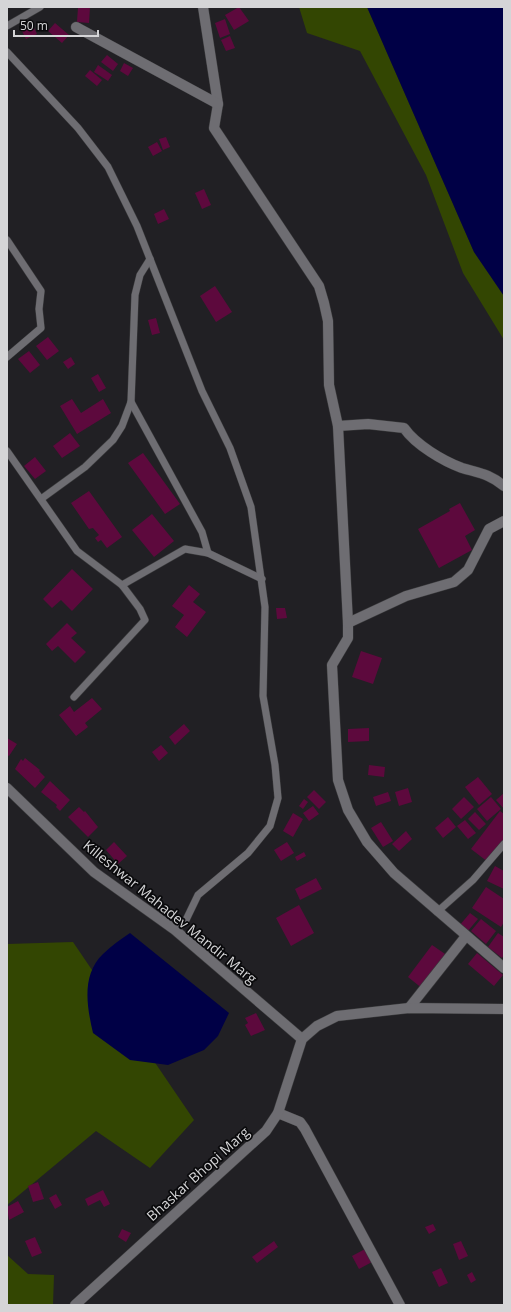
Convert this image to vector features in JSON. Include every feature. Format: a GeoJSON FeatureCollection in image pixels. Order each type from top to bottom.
{"type":"FeatureCollection","features":[{"type":"Feature","properties":{"kind":"street"},"geometry":{"type":"LineString","coordinates":[[203,7],[218,104],[214,128],[221,141],[319,286],[328,321],[328,385],[338,426],[348,623],[348,638],[332,664],[338,780],[348,810],[367,842],[394,873],[437,912],[504,968]]}},
{"type":"Feature","properties":{"kind":"street"},"geometry":{"type":"LineString","coordinates":[[76,27],[218,104]]}},
{"type":"Feature","properties":{"kind":"street"},"geometry":{"type":"LineString","coordinates":[[338,426],[368,424],[404,428],[415,441],[440,457],[456,465],[489,475],[504,486]]}},
{"type":"Feature","properties":{"kind":"street"},"geometry":{"type":"LineString","coordinates":[[348,623],[406,596],[454,582],[468,570],[489,529],[504,521]]}},
{"type":"Feature","properties":{"kind":"street","name":"Killeshwar Mahadev Mandir Marg"},"geometry":{"type":"LineString","coordinates":[[7,788],[94,872],[175,930],[302,1039]]}},
{"type":"Feature","properties":{"kind":"street"},"geometry":{"type":"LineString","coordinates":[[409,1008],[466,936]]}},
{"type":"Feature","properties":{"kind":"street"},"geometry":{"type":"LineString","coordinates":[[302,1039],[317,1026],[337,1016],[409,1008],[504,1009]]}},
{"type":"Feature","properties":{"kind":"street","name":"Bhaskar Bhopi Marg"},"geometry":{"type":"LineString","coordinates":[[76,1305],[266,1131],[278,1113],[302,1039]]}},
{"type":"Feature","properties":{"kind":"street"},"geometry":{"type":"LineString","coordinates":[[278,1113],[300,1122],[305,1129],[400,1305]]}},
{"type":"Feature","properties":{"kind":"lane"},"geometry":{"type":"LineString","coordinates":[[7,26],[40,7]]}},
{"type":"Feature","properties":{"kind":"lane"},"geometry":{"type":"LineString","coordinates":[[7,52],[78,128],[108,167],[137,226],[202,390],[230,448],[251,507],[266,607],[263,696],[275,765],[278,798],[270,826],[248,853],[198,895],[185,922],[175,930]]}},
{"type":"Feature","properties":{"kind":"lane"},"geometry":{"type":"LineString","coordinates":[[7,240],[41,291],[39,309],[41,328],[7,358]]}},
{"type":"Feature","properties":{"kind":"lane"},"geometry":{"type":"LineString","coordinates":[[41,499],[85,467],[113,440],[122,426],[131,402],[135,296],[140,275],[150,259]]}},
{"type":"Feature","properties":{"kind":"lane"},"geometry":{"type":"LineString","coordinates":[[131,402],[202,532],[208,553]]}},
{"type":"Feature","properties":{"kind":"lane"},"geometry":{"type":"LineString","coordinates":[[7,451],[77,551],[122,585],[140,609],[144,620],[74,697]]}},
{"type":"Feature","properties":{"kind":"lane"},"geometry":{"type":"LineString","coordinates":[[122,585],[185,549],[208,553],[262,579]]}},
{"type":"Feature","properties":{"kind":"lane"},"geometry":{"type":"LineString","coordinates":[[437,912],[473,880],[504,844]]}},
{"type":"Feature","properties":{"kind":"green space"},"geometry":{"type":"Polygon","coordinates":[[[299,7],[367,7],[474,252],[504,296],[504,340],[463,273],[426,175],[360,51],[307,33],[299,7]]]}},
{"type":"Feature","properties":{"kind":"green space"},"geometry":{"type":"Polygon","coordinates":[[[73,942],[194,1120],[150,1168],[96,1131],[7,1205],[7,944],[73,942]]]}},
{"type":"Feature","properties":{"kind":"green space"},"geometry":{"type":"Polygon","coordinates":[[[7,1255],[28,1274],[54,1275],[53,1305],[7,1305],[7,1255]]]}},
{"type":"Feature","properties":{"kind":"shaded area"},"geometry":{"type":"Polygon","coordinates":[[[367,7],[504,7],[504,296],[474,252],[367,7]]]}},
{"type":"Feature","properties":{"kind":"shaded area"},"geometry":{"type":"Polygon","coordinates":[[[130,933],[229,1013],[218,1036],[204,1050],[168,1065],[130,1060],[93,1033],[88,1002],[91,972],[96,962],[103,954],[130,933]]]}},
{"type":"Feature","properties":{"kind":"building"},"geometry":{"type":"Polygon","coordinates":[[[78,7],[90,7],[89,23],[77,22],[78,7]]]}},
{"type":"Feature","properties":{"kind":"building"},"geometry":{"type":"Polygon","coordinates":[[[239,7],[249,21],[234,30],[225,15],[239,7]]]}},
{"type":"Feature","properties":{"kind":"building"},"geometry":{"type":"Polygon","coordinates":[[[225,19],[230,34],[220,38],[215,23],[225,19]]]}},
{"type":"Feature","properties":{"kind":"building"},"geometry":{"type":"Polygon","coordinates":[[[55,23],[69,35],[62,43],[48,31],[55,23]]]}},
{"type":"Feature","properties":{"kind":"building"},"geometry":{"type":"Polygon","coordinates":[[[33,26],[37,34],[26,39],[22,31],[33,26]]]}},
{"type":"Feature","properties":{"kind":"building"},"geometry":{"type":"Polygon","coordinates":[[[230,36],[235,48],[226,51],[221,40],[230,36]]]}},
{"type":"Feature","properties":{"kind":"building"},"geometry":{"type":"Polygon","coordinates":[[[107,55],[118,64],[113,71],[101,62],[107,55]]]}},
{"type":"Feature","properties":{"kind":"building"},"geometry":{"type":"Polygon","coordinates":[[[124,63],[133,68],[128,76],[120,71],[124,63]]]}},
{"type":"Feature","properties":{"kind":"building"},"geometry":{"type":"Polygon","coordinates":[[[98,65],[112,75],[108,81],[94,72],[98,65]]]}},
{"type":"Feature","properties":{"kind":"building"},"geometry":{"type":"Polygon","coordinates":[[[90,70],[102,80],[97,86],[85,76],[90,70]]]}},
{"type":"Feature","properties":{"kind":"building"},"geometry":{"type":"Polygon","coordinates":[[[166,137],[170,147],[163,150],[159,139],[166,137]]]}},
{"type":"Feature","properties":{"kind":"building"},"geometry":{"type":"Polygon","coordinates":[[[157,142],[162,151],[153,156],[148,147],[157,142]]]}},
{"type":"Feature","properties":{"kind":"building"},"geometry":{"type":"Polygon","coordinates":[[[204,189],[211,205],[202,209],[195,193],[204,189]]]}},
{"type":"Feature","properties":{"kind":"building"},"geometry":{"type":"Polygon","coordinates":[[[164,209],[169,219],[158,224],[154,214],[164,209]]]}},
{"type":"Feature","properties":{"kind":"building"},"geometry":{"type":"Polygon","coordinates":[[[215,286],[232,312],[216,322],[200,296],[215,286]]]}},
{"type":"Feature","properties":{"kind":"building"},"geometry":{"type":"Polygon","coordinates":[[[156,318],[160,333],[152,335],[148,320],[156,318]]]}},
{"type":"Feature","properties":{"kind":"building"},"geometry":{"type":"Polygon","coordinates":[[[48,337],[59,351],[47,360],[36,346],[48,337]]]}},
{"type":"Feature","properties":{"kind":"building"},"geometry":{"type":"Polygon","coordinates":[[[29,351],[40,365],[30,373],[18,359],[29,351]]]}},
{"type":"Feature","properties":{"kind":"building"},"geometry":{"type":"Polygon","coordinates":[[[71,357],[75,364],[68,369],[63,362],[71,357]]]}},
{"type":"Feature","properties":{"kind":"building"},"geometry":{"type":"Polygon","coordinates":[[[98,374],[106,388],[99,392],[91,378],[98,374]]]}},
{"type":"Feature","properties":{"kind":"building"},"geometry":{"type":"Polygon","coordinates":[[[72,399],[81,413],[103,399],[111,413],[77,434],[60,406],[72,399]]]}},
{"type":"Feature","properties":{"kind":"building"},"geometry":{"type":"Polygon","coordinates":[[[70,433],[80,446],[62,458],[53,446],[70,433]]]}},
{"type":"Feature","properties":{"kind":"building"},"geometry":{"type":"Polygon","coordinates":[[[143,453],[180,504],[165,514],[128,463],[143,453]]]}},
{"type":"Feature","properties":{"kind":"building"},"geometry":{"type":"Polygon","coordinates":[[[35,457],[46,471],[35,479],[24,466],[35,457]]]}},
{"type":"Feature","properties":{"kind":"building"},"geometry":{"type":"Polygon","coordinates":[[[89,491],[122,537],[107,548],[101,540],[98,542],[95,538],[99,535],[93,528],[89,529],[71,503],[89,491]]]}},
{"type":"Feature","properties":{"kind":"building"},"geometry":{"type":"Polygon","coordinates":[[[460,503],[475,530],[465,536],[472,550],[439,568],[418,529],[450,511],[449,509],[460,503]]]}},
{"type":"Feature","properties":{"kind":"building"},"geometry":{"type":"Polygon","coordinates":[[[152,514],[174,541],[154,557],[132,530],[152,514]]]}},
{"type":"Feature","properties":{"kind":"building"},"geometry":{"type":"Polygon","coordinates":[[[72,569],[93,589],[72,611],[61,600],[52,608],[43,599],[72,569]]]}},
{"type":"Feature","properties":{"kind":"building"},"geometry":{"type":"Polygon","coordinates":[[[189,585],[200,594],[193,602],[206,612],[187,637],[175,627],[184,615],[172,606],[189,585]]]}},
{"type":"Feature","properties":{"kind":"building"},"geometry":{"type":"Polygon","coordinates":[[[276,608],[285,608],[287,618],[277,619],[276,608]]]}},
{"type":"Feature","properties":{"kind":"building"},"geometry":{"type":"Polygon","coordinates":[[[67,623],[77,633],[71,638],[86,652],[75,663],[58,646],[52,651],[46,644],[67,623]]]}},
{"type":"Feature","properties":{"kind":"building"},"geometry":{"type":"Polygon","coordinates":[[[361,651],[382,658],[373,684],[352,677],[361,651]]]}},
{"type":"Feature","properties":{"kind":"building"},"geometry":{"type":"Polygon","coordinates":[[[92,698],[102,709],[85,723],[88,727],[76,736],[59,715],[70,706],[74,712],[92,698]]]}},
{"type":"Feature","properties":{"kind":"building"},"geometry":{"type":"Polygon","coordinates":[[[184,724],[190,731],[175,745],[169,737],[184,724]]]}},
{"type":"Feature","properties":{"kind":"building"},"geometry":{"type":"Polygon","coordinates":[[[369,728],[369,741],[348,742],[348,729],[369,728]]]}},
{"type":"Feature","properties":{"kind":"building"},"geometry":{"type":"Polygon","coordinates":[[[7,738],[17,744],[9,756],[7,755],[7,738]]]}},
{"type":"Feature","properties":{"kind":"building"},"geometry":{"type":"Polygon","coordinates":[[[161,745],[168,753],[159,761],[152,752],[161,745]]]}},
{"type":"Feature","properties":{"kind":"building"},"geometry":{"type":"Polygon","coordinates":[[[25,758],[40,770],[39,771],[45,777],[35,788],[15,769],[21,759],[23,761],[25,758]]]}},
{"type":"Feature","properties":{"kind":"building"},"geometry":{"type":"Polygon","coordinates":[[[369,765],[385,767],[384,777],[368,775],[369,765]]]}},
{"type":"Feature","properties":{"kind":"building"},"geometry":{"type":"Polygon","coordinates":[[[478,777],[492,794],[479,805],[465,787],[478,777]]]}},
{"type":"Feature","properties":{"kind":"building"},"geometry":{"type":"Polygon","coordinates":[[[50,781],[70,800],[60,811],[56,807],[57,805],[41,792],[50,781]]]}},
{"type":"Feature","properties":{"kind":"building"},"geometry":{"type":"Polygon","coordinates":[[[408,788],[412,802],[399,806],[395,792],[408,788]]]}},
{"type":"Feature","properties":{"kind":"building"},"geometry":{"type":"Polygon","coordinates":[[[314,790],[326,802],[319,809],[307,797],[314,790]]]}},
{"type":"Feature","properties":{"kind":"building"},"geometry":{"type":"Polygon","coordinates":[[[388,792],[391,801],[376,806],[373,797],[388,792]]]}},
{"type":"Feature","properties":{"kind":"building"},"geometry":{"type":"Polygon","coordinates":[[[504,793],[504,809],[496,800],[504,793]]]}},
{"type":"Feature","properties":{"kind":"building"},"geometry":{"type":"Polygon","coordinates":[[[464,797],[474,807],[461,819],[452,809],[464,797]]]}},
{"type":"Feature","properties":{"kind":"building"},"geometry":{"type":"Polygon","coordinates":[[[491,797],[501,809],[487,821],[477,809],[491,797]]]}},
{"type":"Feature","properties":{"kind":"building"},"geometry":{"type":"Polygon","coordinates":[[[304,799],[308,802],[303,809],[299,806],[304,799]]]}},
{"type":"Feature","properties":{"kind":"building"},"geometry":{"type":"Polygon","coordinates":[[[313,806],[319,814],[309,821],[303,813],[313,806]]]}},
{"type":"Feature","properties":{"kind":"building"},"geometry":{"type":"Polygon","coordinates":[[[79,807],[84,812],[85,811],[98,827],[88,837],[68,817],[79,807]]]}},
{"type":"Feature","properties":{"kind":"building"},"geometry":{"type":"Polygon","coordinates":[[[500,811],[504,814],[504,841],[488,862],[471,849],[500,811]]]}},
{"type":"Feature","properties":{"kind":"building"},"geometry":{"type":"Polygon","coordinates":[[[475,812],[486,824],[479,830],[468,819],[475,812]]]}},
{"type":"Feature","properties":{"kind":"building"},"geometry":{"type":"Polygon","coordinates":[[[293,813],[303,819],[293,837],[283,831],[293,813]]]}},
{"type":"Feature","properties":{"kind":"building"},"geometry":{"type":"Polygon","coordinates":[[[448,817],[456,827],[443,838],[435,828],[448,817]]]}},
{"type":"Feature","properties":{"kind":"building"},"geometry":{"type":"Polygon","coordinates":[[[465,820],[476,833],[468,839],[457,826],[465,820]]]}},
{"type":"Feature","properties":{"kind":"building"},"geometry":{"type":"Polygon","coordinates":[[[381,822],[393,841],[383,847],[371,828],[381,822]]]}},
{"type":"Feature","properties":{"kind":"building"},"geometry":{"type":"Polygon","coordinates":[[[406,831],[412,839],[399,851],[392,844],[406,831]]]}},
{"type":"Feature","properties":{"kind":"building"},"geometry":{"type":"Polygon","coordinates":[[[114,842],[127,856],[118,864],[106,850],[114,842]]]}},
{"type":"Feature","properties":{"kind":"building"},"geometry":{"type":"Polygon","coordinates":[[[287,842],[294,853],[281,861],[274,850],[287,842]]]}},
{"type":"Feature","properties":{"kind":"building"},"geometry":{"type":"Polygon","coordinates":[[[304,852],[306,856],[297,861],[295,857],[304,852]]]}},
{"type":"Feature","properties":{"kind":"building"},"geometry":{"type":"Polygon","coordinates":[[[495,866],[504,871],[504,889],[487,881],[495,866]]]}},
{"type":"Feature","properties":{"kind":"building"},"geometry":{"type":"Polygon","coordinates":[[[316,878],[322,889],[300,900],[295,889],[316,878]]]}},
{"type":"Feature","properties":{"kind":"building"},"geometry":{"type":"Polygon","coordinates":[[[486,887],[504,899],[504,922],[501,927],[472,908],[486,887]]]}},
{"type":"Feature","properties":{"kind":"building"},"geometry":{"type":"Polygon","coordinates":[[[299,905],[314,933],[291,946],[276,918],[299,905]]]}},
{"type":"Feature","properties":{"kind":"building"},"geometry":{"type":"Polygon","coordinates":[[[470,913],[478,919],[467,932],[459,926],[470,913]]]}},
{"type":"Feature","properties":{"kind":"building"},"geometry":{"type":"Polygon","coordinates":[[[481,919],[496,931],[486,944],[471,931],[481,919]]]}},
{"type":"Feature","properties":{"kind":"building"},"geometry":{"type":"Polygon","coordinates":[[[498,933],[504,937],[504,955],[502,958],[488,947],[498,933]]]}},
{"type":"Feature","properties":{"kind":"building"},"geometry":{"type":"Polygon","coordinates":[[[432,945],[448,956],[423,989],[408,977],[432,945]]]}},
{"type":"Feature","properties":{"kind":"building"},"geometry":{"type":"Polygon","coordinates":[[[477,953],[503,975],[494,986],[468,964],[477,953]]]}},
{"type":"Feature","properties":{"kind":"building"},"geometry":{"type":"Polygon","coordinates":[[[256,1013],[265,1030],[251,1036],[245,1025],[248,1023],[245,1018],[256,1013]]]}},
{"type":"Feature","properties":{"kind":"building"},"geometry":{"type":"Polygon","coordinates":[[[38,1182],[44,1199],[33,1202],[28,1186],[38,1182]]]}},
{"type":"Feature","properties":{"kind":"building"},"geometry":{"type":"Polygon","coordinates":[[[103,1190],[110,1204],[104,1207],[100,1200],[88,1206],[85,1199],[103,1190]]]}},
{"type":"Feature","properties":{"kind":"building"},"geometry":{"type":"Polygon","coordinates":[[[56,1194],[62,1205],[55,1209],[49,1198],[56,1194]]]}},
{"type":"Feature","properties":{"kind":"building"},"geometry":{"type":"Polygon","coordinates":[[[18,1201],[24,1212],[9,1220],[7,1207],[18,1201]]]}},
{"type":"Feature","properties":{"kind":"building"},"geometry":{"type":"Polygon","coordinates":[[[433,1224],[436,1230],[429,1234],[425,1227],[433,1224]]]}},
{"type":"Feature","properties":{"kind":"building"},"geometry":{"type":"Polygon","coordinates":[[[122,1229],[131,1233],[126,1242],[118,1237],[122,1229]]]}},
{"type":"Feature","properties":{"kind":"building"},"geometry":{"type":"Polygon","coordinates":[[[35,1237],[42,1253],[32,1257],[25,1241],[35,1237]]]}},
{"type":"Feature","properties":{"kind":"building"},"geometry":{"type":"Polygon","coordinates":[[[274,1241],[278,1247],[257,1263],[252,1257],[274,1241]]]}},
{"type":"Feature","properties":{"kind":"building"},"geometry":{"type":"Polygon","coordinates":[[[461,1241],[468,1256],[459,1260],[453,1244],[461,1241]]]}},
{"type":"Feature","properties":{"kind":"building"},"geometry":{"type":"Polygon","coordinates":[[[365,1249],[372,1262],[359,1269],[352,1256],[365,1249]]]}},
{"type":"Feature","properties":{"kind":"building"},"geometry":{"type":"Polygon","coordinates":[[[441,1268],[448,1283],[439,1287],[432,1272],[441,1268]]]}},
{"type":"Feature","properties":{"kind":"building"},"geometry":{"type":"Polygon","coordinates":[[[472,1272],[476,1280],[471,1283],[467,1275],[472,1272]]]}}]}
